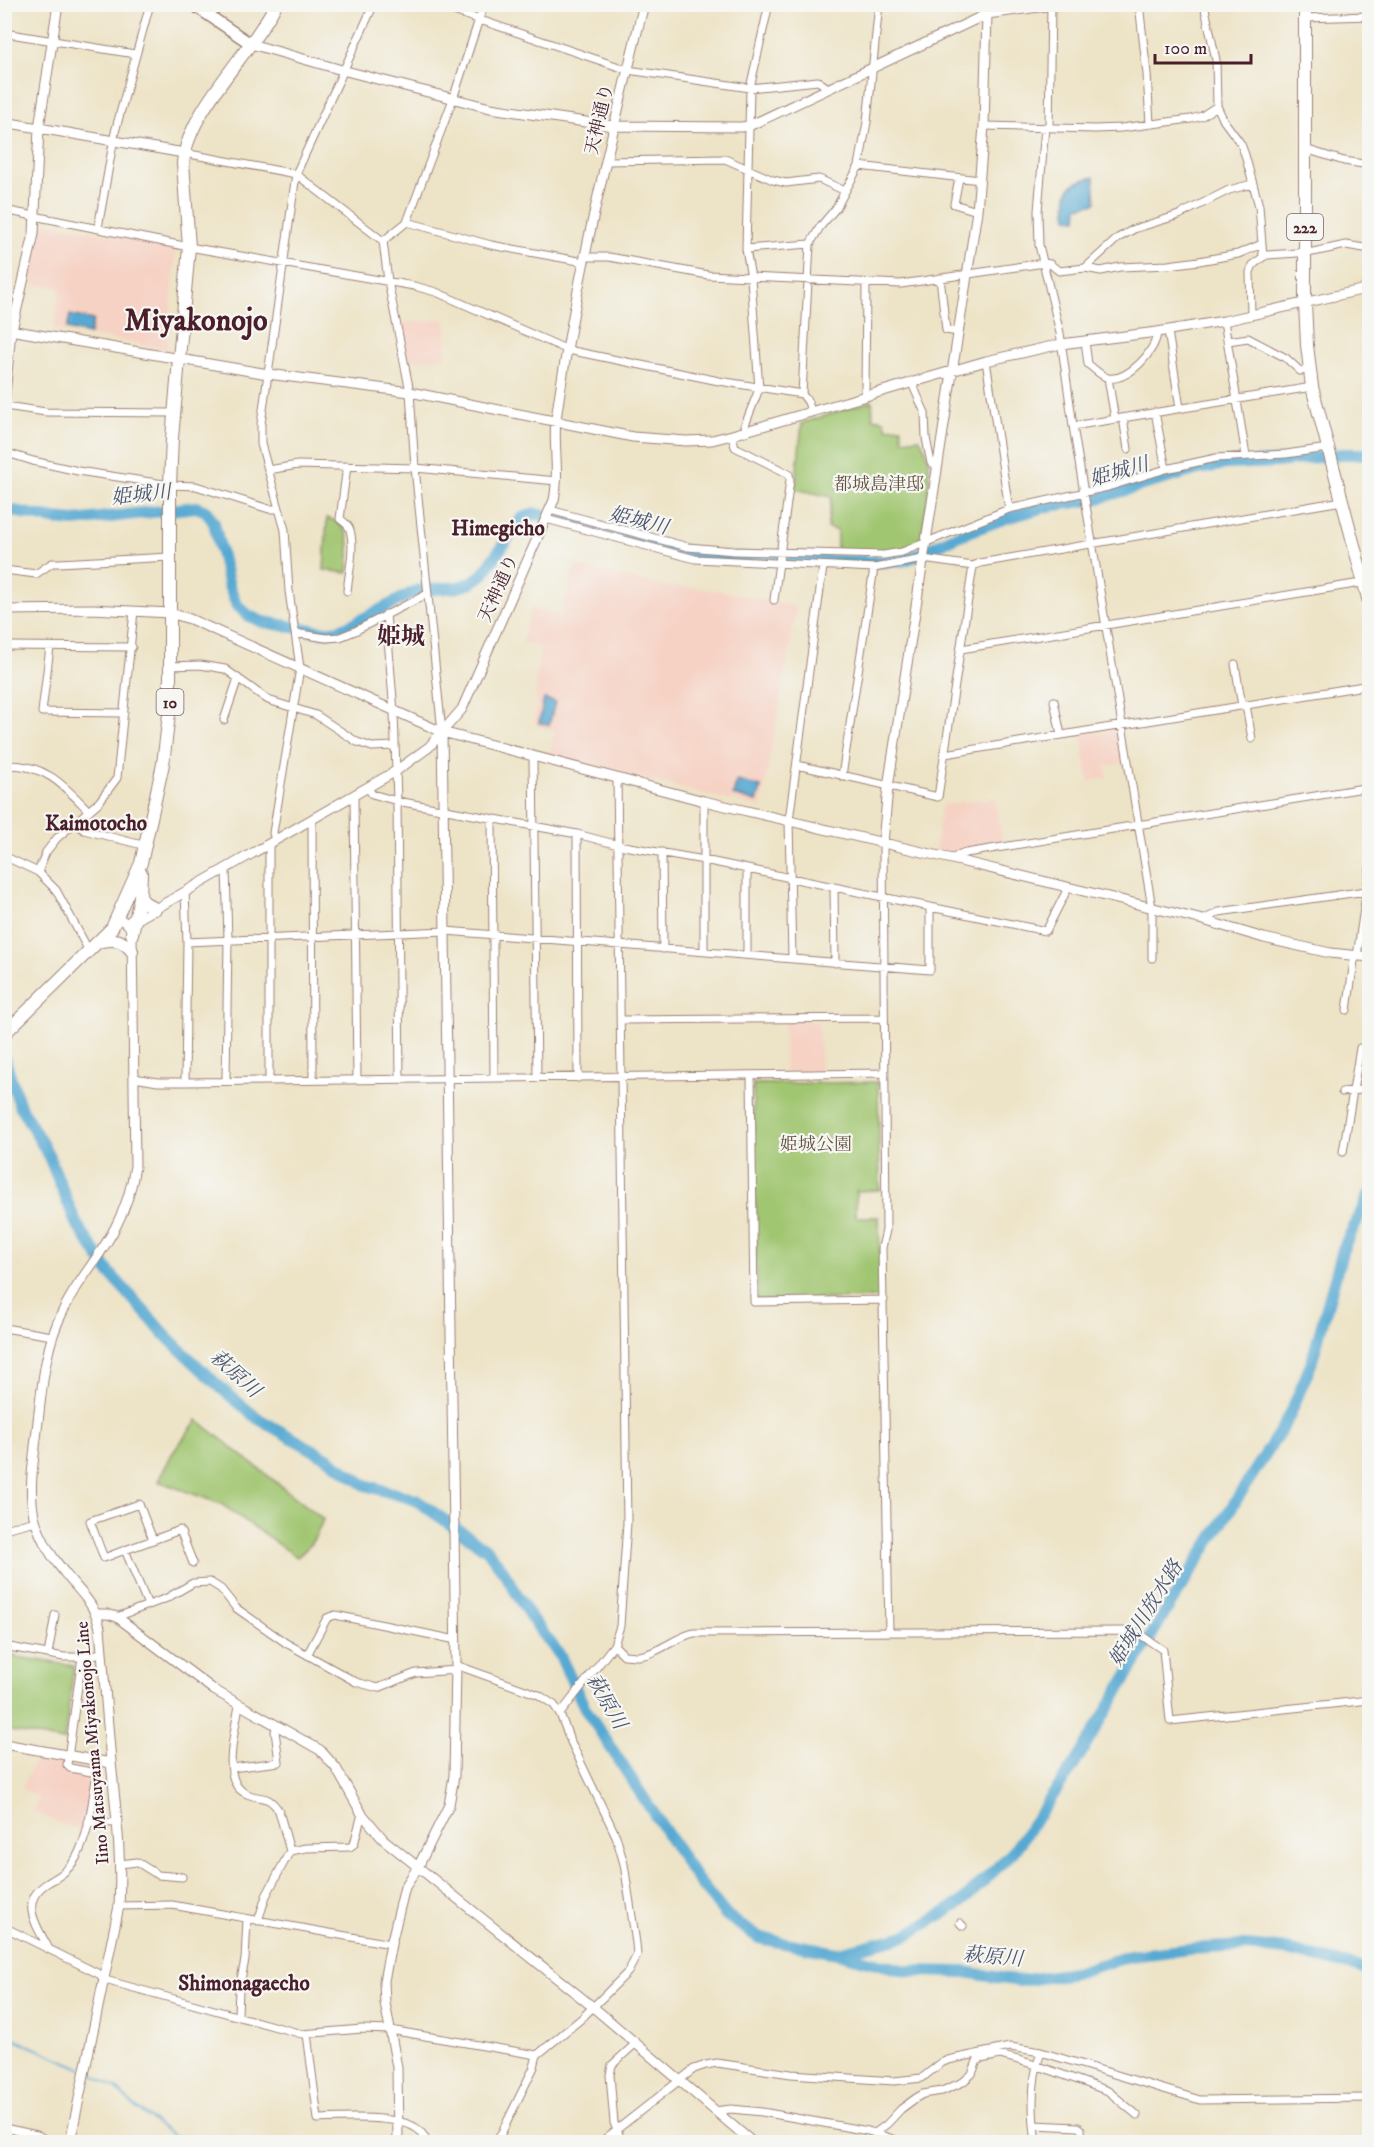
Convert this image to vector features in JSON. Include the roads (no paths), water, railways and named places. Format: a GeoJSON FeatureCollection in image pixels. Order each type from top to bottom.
{"type":"FeatureCollection","features":[{"type":"Feature","properties":{"kind":"highway","name":"10"},"geometry":{"type":"LineString","coordinates":[[251,44],[257,23],[267,4]]}},
{"type":"Feature","properties":{"kind":"highway","name":"10"},"geometry":{"type":"LineString","coordinates":[[4,1034],[112,928],[141,863],[146,846],[168,737],[170,485],[178,360],[189,247],[184,153],[202,115],[264,27],[276,4]]}},
{"type":"Feature","properties":{"kind":"highway","name":"222"},"geometry":{"type":"LineString","coordinates":[[1305,4],[1305,303],[1309,370],[1342,501],[1366,582],[1370,606]]}},
{"type":"Feature","properties":{"kind":"highway"},"geometry":{"type":"LineString","coordinates":[[132,934],[140,897],[141,863]]}},
{"type":"Feature","properties":{"kind":"highway"},"geometry":{"type":"LineString","coordinates":[[140,897],[155,909]]}},
{"type":"Feature","properties":{"kind":"highway"},"geometry":{"type":"LineString","coordinates":[[101,941],[118,939],[132,951]]}},
{"type":"Feature","properties":{"kind":"main road"},"geometry":{"type":"LineString","coordinates":[[192,4],[251,44]]}},
{"type":"Feature","properties":{"kind":"street"},"geometry":{"type":"LineString","coordinates":[[58,4],[39,128],[34,234],[8,330],[4,406],[46,412],[174,413]]}},
{"type":"Feature","properties":{"kind":"street"},"geometry":{"type":"LineString","coordinates":[[98,228],[113,141],[150,4]]}},
{"type":"Feature","properties":{"kind":"street"},"geometry":{"type":"LineString","coordinates":[[269,1080],[272,842],[300,668],[289,591],[285,530],[261,444],[261,424],[296,174],[374,4]]}},
{"type":"Feature","properties":{"kind":"street"},"geometry":{"type":"LineString","coordinates":[[433,4],[628,70],[750,88],[818,81],[828,88]]}},
{"type":"Feature","properties":{"kind":"street"},"geometry":{"type":"LineString","coordinates":[[383,241],[406,222],[453,99],[484,4]]}},
{"type":"Feature","properties":{"kind":"street","name":"天神通り"},"geometry":{"type":"LineString","coordinates":[[136,920],[396,771],[429,747],[462,709],[476,682],[549,513],[557,481],[556,421],[584,259],[613,126],[644,4]]}},
{"type":"Feature","properties":{"kind":"street"},"geometry":{"type":"LineString","coordinates":[[747,431],[745,425],[759,389],[751,278],[746,249],[750,88],[769,4]]}},
{"type":"Feature","properties":{"kind":"street"},"geometry":{"type":"LineString","coordinates":[[811,411],[802,394],[810,244],[820,227],[836,208],[859,166],[867,122],[879,4]]}},
{"type":"Feature","properties":{"kind":"street"},"geometry":{"type":"LineString","coordinates":[[251,44],[490,108],[613,126],[749,126],[988,9],[1062,4]]}},
{"type":"Feature","properties":{"kind":"street"},"geometry":{"type":"LineString","coordinates":[[1139,4],[1150,124]]}},
{"type":"Feature","properties":{"kind":"street"},"geometry":{"type":"LineString","coordinates":[[1203,4],[1215,60],[1217,106],[1224,121],[1241,144],[1245,155],[1258,206],[1263,257]]}},
{"type":"Feature","properties":{"kind":"street"},"geometry":{"type":"LineString","coordinates":[[1048,6],[1047,127],[1037,220],[1061,344],[1152,908],[1152,958]]}},
{"type":"Feature","properties":{"kind":"street"},"geometry":{"type":"LineString","coordinates":[[889,1632],[882,1248],[886,1234],[883,843],[888,787],[977,211],[984,126],[988,9]]}},
{"type":"Feature","properties":{"kind":"street"},"geometry":{"type":"LineString","coordinates":[[1305,18],[1370,16]]}},
{"type":"Feature","properties":{"kind":"street"},"geometry":{"type":"LineString","coordinates":[[4,33],[135,54]]}},
{"type":"Feature","properties":{"kind":"street"},"geometry":{"type":"LineString","coordinates":[[984,126],[1095,129],[1191,119],[1202,116],[1217,106]]}},
{"type":"Feature","properties":{"kind":"street"},"geometry":{"type":"LineString","coordinates":[[4,122],[296,174],[383,241],[388,281],[410,392],[415,468],[442,732],[456,1640],[454,1776],[451,1794],[443,1819],[405,1887],[390,1944],[384,1981],[385,2003],[397,2067],[398,2142]]}},
{"type":"Feature","properties":{"kind":"street"},"geometry":{"type":"LineString","coordinates":[[1305,149],[1344,161],[1370,165]]}},
{"type":"Feature","properties":{"kind":"street"},"geometry":{"type":"LineString","coordinates":[[606,161],[725,159],[773,180],[786,183],[819,179],[845,191]]}},
{"type":"Feature","properties":{"kind":"street"},"geometry":{"type":"LineString","coordinates":[[859,166],[980,180]]}},
{"type":"Feature","properties":{"kind":"street"},"geometry":{"type":"LineString","coordinates":[[959,178],[954,204],[977,211]]}},
{"type":"Feature","properties":{"kind":"street"},"geometry":{"type":"LineString","coordinates":[[1085,268],[1118,238],[1134,229],[1179,215],[1229,190],[1252,184]]}},
{"type":"Feature","properties":{"kind":"street"},"geometry":{"type":"LineString","coordinates":[[4,210],[189,247],[388,281],[436,292],[568,350],[759,389],[802,394]]}},
{"type":"Feature","properties":{"kind":"street"},"geometry":{"type":"LineString","coordinates":[[406,222],[491,245],[584,259],[609,257],[708,275],[901,284],[1044,263],[1050,264],[1059,272],[1085,268],[1101,271],[1120,267],[1168,265],[1238,254],[1262,244]]}},
{"type":"Feature","properties":{"kind":"street"},"geometry":{"type":"LineString","coordinates":[[746,249],[810,244]]}},
{"type":"Feature","properties":{"kind":"street"},"geometry":{"type":"LineString","coordinates":[[1251,315],[1250,272],[1263,257],[1346,245],[1370,249]]}},
{"type":"Feature","properties":{"kind":"street"},"geometry":{"type":"LineString","coordinates":[[940,278],[946,330],[958,332]]}},
{"type":"Feature","properties":{"kind":"street"},"geometry":{"type":"LineString","coordinates":[[865,395],[866,283]]}},
{"type":"Feature","properties":{"kind":"street"},"geometry":{"type":"LineString","coordinates":[[8,330],[268,374],[410,392],[633,437],[663,440],[712,440],[986,361],[1061,344],[1168,331],[1224,321],[1370,288]]}},
{"type":"Feature","properties":{"kind":"street"},"geometry":{"type":"LineString","coordinates":[[1224,321],[1246,456]]}},
{"type":"Feature","properties":{"kind":"street"},"geometry":{"type":"LineString","coordinates":[[1168,331],[1180,408]]}},
{"type":"Feature","properties":{"kind":"street"},"geometry":{"type":"LineString","coordinates":[[1108,378],[1125,375],[1138,364],[1156,340],[1156,332]]}},
{"type":"Feature","properties":{"kind":"street"},"geometry":{"type":"LineString","coordinates":[[1228,341],[1248,338],[1286,358],[1300,371],[1309,370]]}},
{"type":"Feature","properties":{"kind":"street"},"geometry":{"type":"LineString","coordinates":[[1085,341],[1086,360],[1108,378],[1128,449]]}},
{"type":"Feature","properties":{"kind":"street"},"geometry":{"type":"LineString","coordinates":[[986,361],[1009,510]]}},
{"type":"Feature","properties":{"kind":"street"},"geometry":{"type":"LineString","coordinates":[[911,381],[925,413],[926,438],[931,463],[938,466]]}},
{"type":"Feature","properties":{"kind":"street"},"geometry":{"type":"LineString","coordinates":[[1073,426],[1312,387]]}},
{"type":"Feature","properties":{"kind":"street"},"geometry":{"type":"LineString","coordinates":[[1155,412],[1166,469]]}},
{"type":"Feature","properties":{"kind":"street"},"geometry":{"type":"LineString","coordinates":[[732,435],[735,447],[789,474],[774,600]]}},
{"type":"Feature","properties":{"kind":"street"},"geometry":{"type":"LineString","coordinates":[[549,513],[688,547],[884,555],[902,552],[1009,510],[1084,493],[1166,469],[1216,458],[1286,454],[1328,448]]}},
{"type":"Feature","properties":{"kind":"street"},"geometry":{"type":"LineString","coordinates":[[4,452],[78,471],[170,485],[196,486],[268,509],[279,509]]}},
{"type":"Feature","properties":{"kind":"street"},"geometry":{"type":"LineString","coordinates":[[268,470],[298,465],[415,468],[557,481]]}},
{"type":"Feature","properties":{"kind":"street"},"geometry":{"type":"LineString","coordinates":[[347,466],[340,519],[351,530],[351,560],[347,591]]}},
{"type":"Feature","properties":{"kind":"street"},"geometry":{"type":"LineString","coordinates":[[549,513],[695,559],[874,568],[924,559],[973,567],[980,563],[1342,501]]}},
{"type":"Feature","properties":{"kind":"street"},"geometry":{"type":"LineString","coordinates":[[4,570],[36,574],[52,563],[170,557]]}},
{"type":"Feature","properties":{"kind":"street"},"geometry":{"type":"LineString","coordinates":[[792,959],[789,820],[823,567]]}},
{"type":"Feature","properties":{"kind":"street"},"geometry":{"type":"LineString","coordinates":[[797,765],[938,797],[973,567]]}},
{"type":"Feature","properties":{"kind":"street"},"geometry":{"type":"LineString","coordinates":[[842,776],[874,568]]}},
{"type":"Feature","properties":{"kind":"street"},"geometry":{"type":"LineString","coordinates":[[961,649],[1366,582]]}},
{"type":"Feature","properties":{"kind":"street"},"geometry":{"type":"LineString","coordinates":[[295,632],[326,638],[340,636],[356,631],[427,594]]}},
{"type":"Feature","properties":{"kind":"street"},"geometry":{"type":"LineString","coordinates":[[4,610],[92,609],[170,613],[190,619],[442,732],[533,758],[704,801],[1203,920],[1308,948],[1370,957]]}},
{"type":"Feature","properties":{"kind":"street"},"geometry":{"type":"LineString","coordinates":[[38,872],[46,852],[57,838],[99,802],[117,778],[134,611]]}},
{"type":"Feature","properties":{"kind":"street"},"geometry":{"type":"LineString","coordinates":[[386,614],[397,801],[400,1079]]}},
{"type":"Feature","properties":{"kind":"street"},"geometry":{"type":"LineString","coordinates":[[4,646],[132,648]]}},
{"type":"Feature","properties":{"kind":"street"},"geometry":{"type":"LineString","coordinates":[[50,647],[42,712],[124,713]]}},
{"type":"Feature","properties":{"kind":"street"},"geometry":{"type":"LineString","coordinates":[[1235,664],[1252,739]]}},
{"type":"Feature","properties":{"kind":"street"},"geometry":{"type":"LineString","coordinates":[[170,666],[200,665],[225,669],[255,693],[268,700],[316,715],[357,742],[372,747],[395,746]]}},
{"type":"Feature","properties":{"kind":"street"},"geometry":{"type":"LineString","coordinates":[[224,720],[238,678]]}},
{"type":"Feature","properties":{"kind":"street"},"geometry":{"type":"LineString","coordinates":[[945,754],[1370,686]]}},
{"type":"Feature","properties":{"kind":"street"},"geometry":{"type":"LineString","coordinates":[[1054,701],[1060,735]]}},
{"type":"Feature","properties":{"kind":"street"},"geometry":{"type":"LineString","coordinates":[[4,756],[9,765],[26,765],[45,772],[61,783],[89,812]]}},
{"type":"Feature","properties":{"kind":"street"},"geometry":{"type":"LineString","coordinates":[[533,758],[537,1078]]}},
{"type":"Feature","properties":{"kind":"street"},"geometry":{"type":"LineString","coordinates":[[562,1711],[613,1646],[620,1626],[627,1523],[617,779]]}},
{"type":"Feature","properties":{"kind":"street"},"geometry":{"type":"LineString","coordinates":[[952,859],[960,854],[1370,787]]}},
{"type":"Feature","properties":{"kind":"street"},"geometry":{"type":"LineString","coordinates":[[368,788],[372,794],[397,801],[577,834],[1046,931],[1068,888]]}},
{"type":"Feature","properties":{"kind":"street"},"geometry":{"type":"LineString","coordinates":[[354,796],[357,1080]]}},
{"type":"Feature","properties":{"kind":"street"},"geometry":{"type":"LineString","coordinates":[[704,801],[704,951]]}},
{"type":"Feature","properties":{"kind":"street"},"geometry":{"type":"LineString","coordinates":[[312,819],[313,1080]]}},
{"type":"Feature","properties":{"kind":"street"},"geometry":{"type":"LineString","coordinates":[[492,819],[494,1078]]}},
{"type":"Feature","properties":{"kind":"street"},"geometry":{"type":"LineString","coordinates":[[76,822],[84,830],[146,846]]}},
{"type":"Feature","properties":{"kind":"street"},"geometry":{"type":"LineString","coordinates":[[577,834],[578,1078]]}},
{"type":"Feature","properties":{"kind":"street"},"geometry":{"type":"LineString","coordinates":[[662,852],[663,949]]}},
{"type":"Feature","properties":{"kind":"street"},"geometry":{"type":"LineString","coordinates":[[4,856],[38,872],[56,890],[90,951]]}},
{"type":"Feature","properties":{"kind":"street"},"geometry":{"type":"LineString","coordinates":[[226,868],[228,940],[226,1081]]}},
{"type":"Feature","properties":{"kind":"street"},"geometry":{"type":"LineString","coordinates":[[1347,1010],[1354,961],[1358,956],[1370,868]]}},
{"type":"Feature","properties":{"kind":"street"},"geometry":{"type":"LineString","coordinates":[[747,869],[747,955]]}},
{"type":"Feature","properties":{"kind":"street"},"geometry":{"type":"LineString","coordinates":[[834,887],[835,963]]}},
{"type":"Feature","properties":{"kind":"street"},"geometry":{"type":"LineString","coordinates":[[185,891],[185,1082]]}},
{"type":"Feature","properties":{"kind":"street"},"geometry":{"type":"LineString","coordinates":[[1203,920],[1219,912],[1366,891]]}},
{"type":"Feature","properties":{"kind":"street"},"geometry":{"type":"LineString","coordinates":[[186,942],[446,931],[930,970],[930,907]]}},
{"type":"Feature","properties":{"kind":"street"},"geometry":{"type":"LineString","coordinates":[[117,917],[136,920]]}},
{"type":"Feature","properties":{"kind":"street"},"geometry":{"type":"LineString","coordinates":[[117,917],[129,925],[132,934]]}},
{"type":"Feature","properties":{"kind":"street","name":"Iino Matsuyama Miyakonojo Line"},"geometry":{"type":"LineString","coordinates":[[70,2142],[119,1906],[118,1823],[97,1614],[91,1601],[64,1573],[51,1555],[36,1521],[32,1491],[33,1465],[46,1362],[52,1336],[70,1297],[115,1228],[124,1210],[135,1166],[132,934]]}},
{"type":"Feature","properties":{"kind":"street"},"geometry":{"type":"LineString","coordinates":[[621,1020],[883,1018]]}},
{"type":"Feature","properties":{"kind":"street"},"geometry":{"type":"LineString","coordinates":[[1343,1152],[1360,1048]]}},
{"type":"Feature","properties":{"kind":"street"},"geometry":{"type":"LineString","coordinates":[[134,1078],[158,1082],[185,1082],[884,1073]]}},
{"type":"Feature","properties":{"kind":"street"},"geometry":{"type":"LineString","coordinates":[[750,1076],[754,1302],[884,1300]]}},
{"type":"Feature","properties":{"kind":"street"},"geometry":{"type":"LineString","coordinates":[[1342,1092],[1370,1089]]}},
{"type":"Feature","properties":{"kind":"street"},"geometry":{"type":"LineString","coordinates":[[4,1328],[52,1336]]}},
{"type":"Feature","properties":{"kind":"street"},"geometry":{"type":"LineString","coordinates":[[153,1540],[139,1504],[90,1521],[104,1558],[125,1550],[153,1540],[180,1530],[192,1563]]}},
{"type":"Feature","properties":{"kind":"street"},"geometry":{"type":"LineString","coordinates":[[4,1529],[36,1521]]}},
{"type":"Feature","properties":{"kind":"street"},"geometry":{"type":"LineString","coordinates":[[125,1550],[148,1605]]}},
{"type":"Feature","properties":{"kind":"street"},"geometry":{"type":"LineString","coordinates":[[117,1617],[166,1598],[194,1583],[210,1582],[221,1589],[236,1608],[286,1643],[356,1682],[378,1688],[416,1672],[456,1667],[539,1695],[562,1711],[571,1742],[616,1836],[624,1864],[637,1955],[634,1964],[593,2007],[537,2055],[534,2067],[495,2142]]}},
{"type":"Feature","properties":{"kind":"street"},"geometry":{"type":"LineString","coordinates":[[97,1614],[117,1617],[188,1672],[239,1705],[309,1743],[329,1758],[362,1814],[383,1839],[593,2007],[752,2142]]}},
{"type":"Feature","properties":{"kind":"street"},"geometry":{"type":"LineString","coordinates":[[48,1654],[55,1615]]}},
{"type":"Feature","properties":{"kind":"street"},"geometry":{"type":"LineString","coordinates":[[307,1655],[327,1618],[335,1615],[456,1640]]}},
{"type":"Feature","properties":{"kind":"street"},"geometry":{"type":"LineString","coordinates":[[613,1646],[624,1655],[639,1656],[682,1636],[694,1633],[1135,1631],[1163,1650],[1170,1721],[1370,1700]]}},
{"type":"Feature","properties":{"kind":"street"},"geometry":{"type":"LineString","coordinates":[[4,1646],[64,1657],[102,1653]]}},
{"type":"Feature","properties":{"kind":"street"},"geometry":{"type":"LineString","coordinates":[[49,1950],[31,1912],[32,1903],[39,1888],[61,1876],[71,1866],[82,1845],[97,1773],[70,1768],[67,1765],[82,1656]]}},
{"type":"Feature","properties":{"kind":"street"},"geometry":{"type":"LineString","coordinates":[[239,1705],[231,1753],[236,1786],[252,1796],[268,1798],[276,1806],[290,1851],[266,1896],[258,1921]]}},
{"type":"Feature","properties":{"kind":"street"},"geometry":{"type":"LineString","coordinates":[[232,1768],[279,1762],[275,1731],[277,1726]]}},
{"type":"Feature","properties":{"kind":"street"},"geometry":{"type":"LineString","coordinates":[[4,1744],[111,1763]]}},
{"type":"Feature","properties":{"kind":"street"},"geometry":{"type":"LineString","coordinates":[[290,1851],[354,1844],[362,1814]]}},
{"type":"Feature","properties":{"kind":"street"},"geometry":{"type":"LineString","coordinates":[[88,1822],[118,1823]]}},
{"type":"Feature","properties":{"kind":"street"},"geometry":{"type":"LineString","coordinates":[[120,1864],[137,1862],[158,1875],[182,1877]]}},
{"type":"Feature","properties":{"kind":"street"},"geometry":{"type":"LineString","coordinates":[[119,1906],[172,1905],[390,1944]]}},
{"type":"Feature","properties":{"kind":"street"},"geometry":{"type":"LineString","coordinates":[[237,2015],[245,1960],[247,1919]]}},
{"type":"Feature","properties":{"kind":"street"},"geometry":{"type":"LineString","coordinates":[[4,1927],[99,1974],[105,1980],[302,2034],[362,2029],[390,2030],[537,2055]]}},
{"type":"Feature","properties":{"kind":"street"},"geometry":{"type":"LineString","coordinates":[[307,2034],[318,2119],[353,2117],[398,2122],[415,2127],[427,2142]]}},
{"type":"Feature","properties":{"kind":"street"},"geometry":{"type":"LineString","coordinates":[[622,2142],[614,2123],[610,2075],[612,2065],[635,2044]]}},
{"type":"Feature","properties":{"kind":"street"},"geometry":{"type":"LineString","coordinates":[[601,2142],[694,2069],[717,2063],[791,2074],[894,2081],[922,2078],[948,2060],[1010,2047],[1041,2052],[1200,2100],[1370,2098]]}},
{"type":"Feature","properties":{"kind":"street"},"geometry":{"type":"LineString","coordinates":[[1036,2142],[1034,2125],[1036,2065],[1041,2052]]}},
{"type":"Feature","properties":{"kind":"street"},"geometry":{"type":"LineString","coordinates":[[875,2133],[916,2098],[963,2082],[972,2074],[978,2061],[987,2056],[1000,2055],[1036,2065],[1108,2091],[1137,2115]]}},
{"type":"Feature","properties":{"kind":"street"},"geometry":{"type":"LineString","coordinates":[[714,2111],[731,2109],[762,2112],[875,2133],[902,2142]]}},
{"type":"Feature","properties":{"kind":"street"},"geometry":{"type":"LineString","coordinates":[[1034,2125],[1078,2127],[1081,2130],[1082,2142]]}},
{"type":"Feature","properties":{"kind":"street"},"geometry":{"type":"LineString","coordinates":[[4,2128],[37,2135],[51,2142]]}},
{"type":"Feature","properties":{"kind":"water"},"geometry":{"type":"Polygon","coordinates":[[[1094,177],[1096,203],[1078,207],[1077,219],[1067,218],[1067,195],[1072,185],[1094,177]]]}},
{"type":"Feature","properties":{"kind":"water"},"geometry":{"type":"Polygon","coordinates":[[[70,315],[93,320],[90,334],[67,329],[70,315]]]}},
{"type":"Feature","properties":{"kind":"water"},"geometry":{"type":"Polygon","coordinates":[[[544,699],[555,702],[549,725],[539,723],[544,699]]]}},
{"type":"Feature","properties":{"kind":"water"},"geometry":{"type":"Polygon","coordinates":[[[737,781],[761,787],[757,802],[733,795],[737,781]]]}},
{"type":"Feature","properties":{"kind":"waterway","name":"姫城川"},"geometry":{"type":"LineString","coordinates":[[4,509],[74,521],[196,507],[206,511],[214,523],[229,586],[237,605],[249,616],[263,622],[324,632],[340,630],[416,591],[458,587],[471,583],[483,574],[522,518],[535,514],[560,518],[691,553],[720,557],[901,561],[1006,518],[1049,506],[1095,499],[1198,469],[1226,464],[1276,462],[1341,454],[1370,454]]}},
{"type":"Feature","properties":{"kind":"waterway","name":"萩原川"},"geometry":{"type":"LineString","coordinates":[[4,1058],[20,1106],[48,1154],[76,1223],[109,1272],[166,1336],[222,1389],[257,1418],[329,1459],[365,1485],[416,1500],[487,1550],[504,1572],[531,1618],[559,1654],[585,1708],[696,1878],[726,1915],[759,1938],[837,1953],[907,1971],[965,1972],[1019,1981],[1074,1973],[1130,1956],[1189,1949],[1246,1946],[1287,1950],[1370,1970]]}},
{"type":"Feature","properties":{"kind":"waterway","name":"姫城川放水路"},"geometry":{"type":"LineString","coordinates":[[839,1953],[905,1936],[962,1902],[1013,1852],[1074,1765],[1169,1606],[1289,1417],[1311,1364],[1343,1249],[1370,1194]]}},
{"type":"Feature","properties":{"kind":"waterway"},"geometry":{"type":"LineString","coordinates":[[4,2035],[83,2069]]}},
{"type":"Feature","properties":{"kind":"waterway"},"geometry":{"type":"LineString","coordinates":[[88,2072],[116,2088],[135,2107],[181,2142]]}},
{"type":"Feature","properties":{"kind":"district","name":"Miyakonojo"},"geometry":{"type":"Point","coordinates":[196,320]}},
{"type":"Feature","properties":{"kind":"district","name":"Himegicho"},"geometry":{"type":"Point","coordinates":[498,528]}},
{"type":"Feature","properties":{"kind":"district","name":"姫城"},"geometry":{"type":"Point","coordinates":[401,636]}},
{"type":"Feature","properties":{"kind":"district","name":"Kaimotocho"},"geometry":{"type":"Point","coordinates":[96,823]}},
{"type":"Feature","properties":{"kind":"district","name":"Shimonagaecho"},"geometry":{"type":"Point","coordinates":[244,1983]}},
{"type":"Feature","properties":{"kind":"park label","name":"都城島津邸"},"geometry":{"type":"Point","coordinates":[879,484]}},
{"type":"Feature","properties":{"kind":"park label","name":"姫城公園"},"geometry":{"type":"Point","coordinates":[816,1144]}}]}
